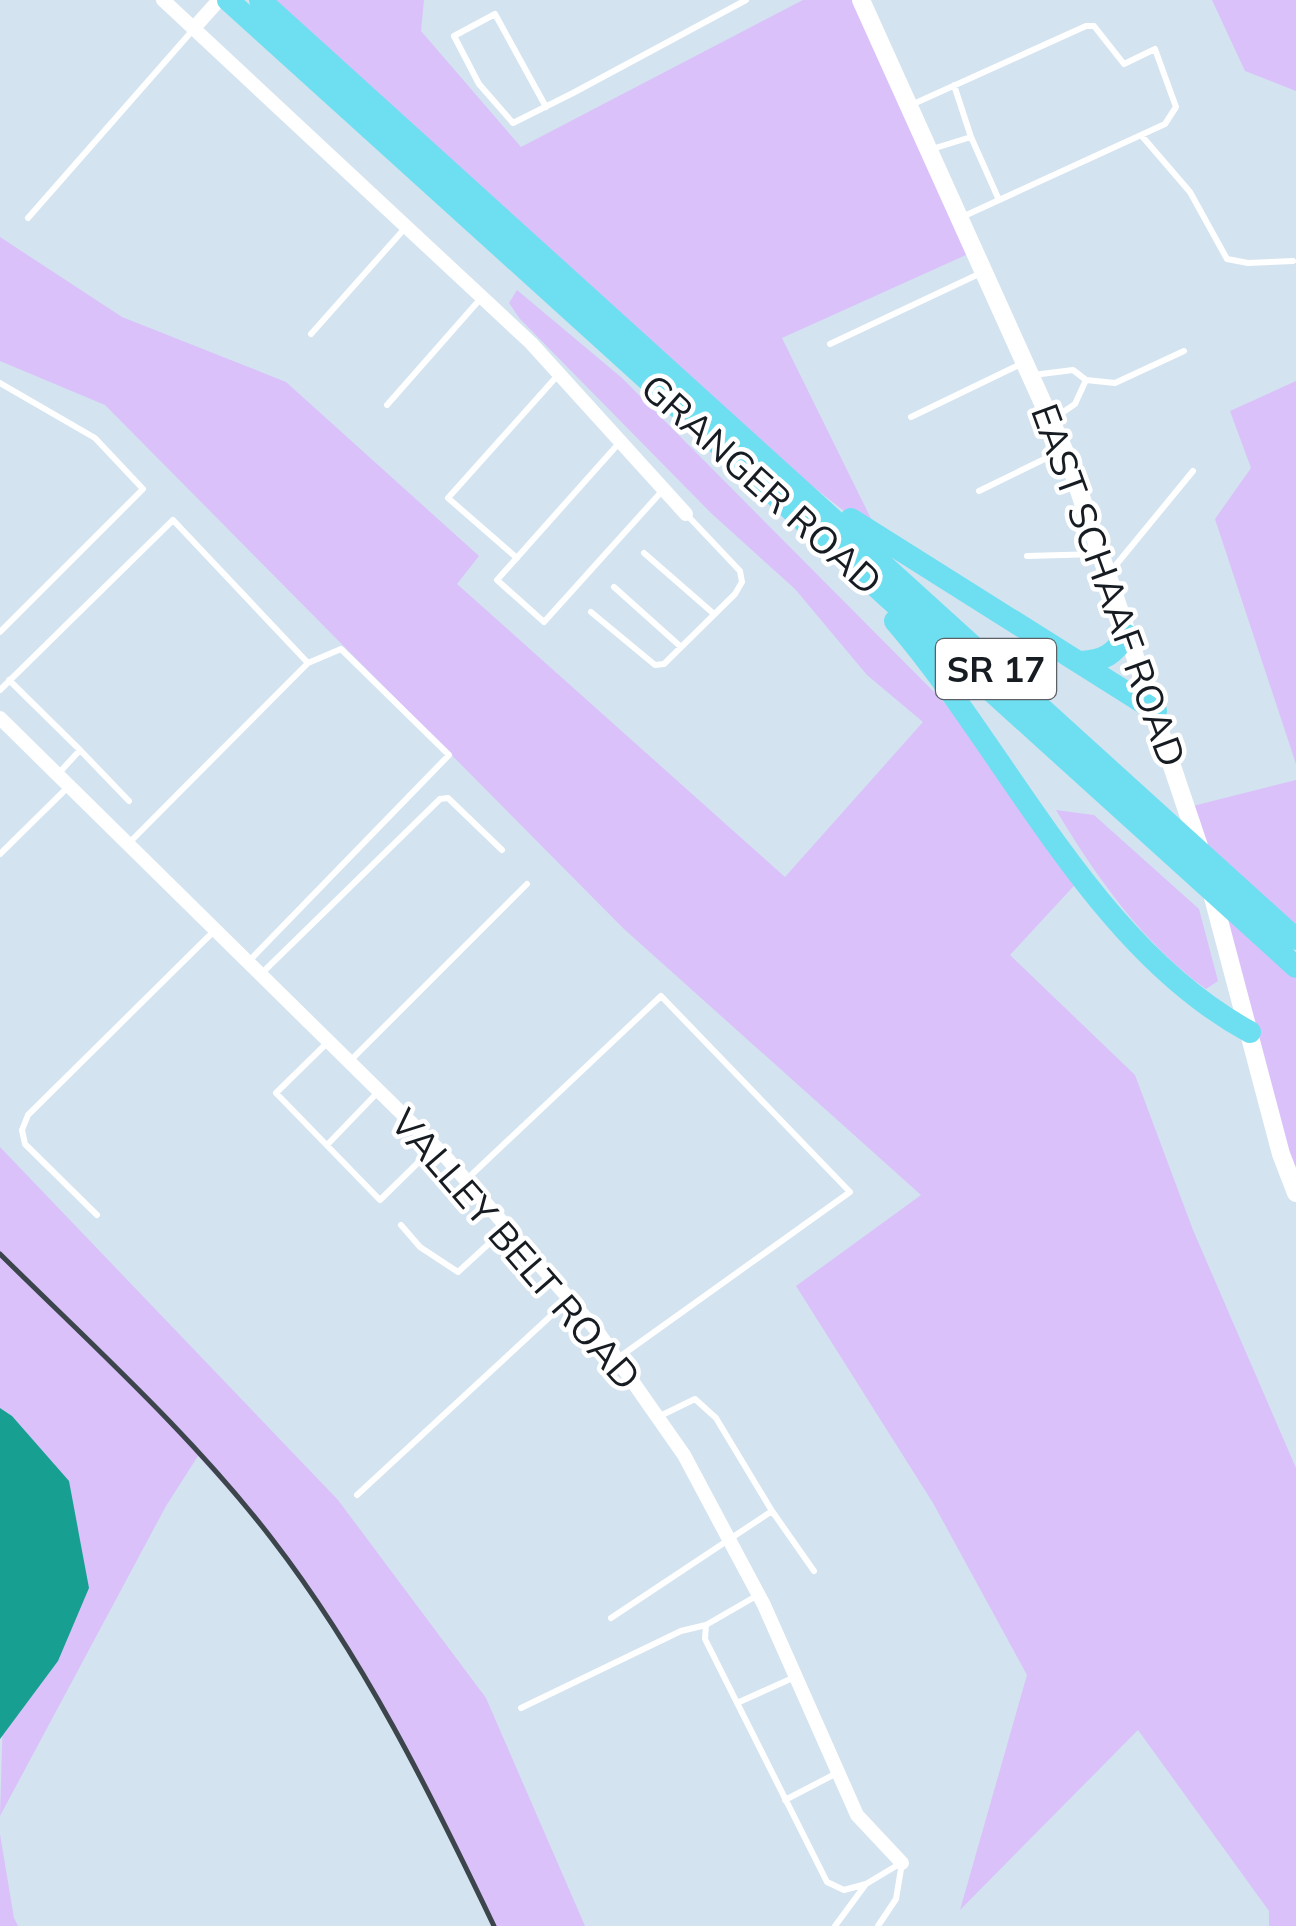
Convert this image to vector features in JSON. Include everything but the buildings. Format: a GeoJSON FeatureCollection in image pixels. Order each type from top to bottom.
{"type":"FeatureCollection","features":[{"type":"Feature","properties":{"kind":"main road","name":"GRANGER ROAD"},"geometry":{"type":"LineString","coordinates":[[228,0],[1296,968]]}},
{"type":"Feature","properties":{"kind":"main road","name":"GRANGER ROAD"},"geometry":{"type":"LineString","coordinates":[[260,0],[1296,939]]}},
{"type":"Feature","properties":{"kind":"main road"},"geometry":{"type":"LineString","coordinates":[[698,396],[882,541],[1156,711]]}},
{"type":"Feature","properties":{"kind":"main road"},"geometry":{"type":"LineString","coordinates":[[824,539],[932,665],[1106,906],[1212,1012],[1250,1032]]}},
{"type":"Feature","properties":{"kind":"main road"},"geometry":{"type":"LineString","coordinates":[[1082,662],[1100,662],[1127,636]]}},
{"type":"Feature","properties":{"kind":"street","name":"GRANGER ROAD"},"geometry":{"type":"LineString","coordinates":[[162,0],[482,296],[686,514]]}},
{"type":"Feature","properties":{"kind":"street"},"geometry":{"type":"LineString","coordinates":[[193,29],[219,0]]}},
{"type":"Feature","properties":{"kind":"street","name":"EAST SCHAAF ROAD"},"geometry":{"type":"LineString","coordinates":[[860,0],[1064,449],[1189,806],[1281,1154],[1296,1193]]}},
{"type":"Feature","properties":{"kind":"street","name":"VALLEY BELT ROAD"},"geometry":{"type":"LineString","coordinates":[[0,718],[435,1146],[617,1359],[684,1456],[730,1540],[858,1815],[902,1862]]}},
{"type":"Feature","properties":{"kind":"lane"},"geometry":{"type":"LineString","coordinates":[[546,107],[495,14],[454,36],[479,84],[513,123],[546,107],[746,0]]}},
{"type":"Feature","properties":{"kind":"lane"},"geometry":{"type":"LineString","coordinates":[[910,106],[1066,32],[1094,26],[1124,64],[1155,49],[1176,107],[1165,124],[962,218]]}},
{"type":"Feature","properties":{"kind":"lane"},"geometry":{"type":"LineString","coordinates":[[28,218],[193,29]]}},
{"type":"Feature","properties":{"kind":"lane"},"geometry":{"type":"LineString","coordinates":[[954,84],[971,137],[999,200]]}},
{"type":"Feature","properties":{"kind":"lane"},"geometry":{"type":"LineString","coordinates":[[1141,134],[1190,192],[1227,259],[1248,264],[1293,261]]}},
{"type":"Feature","properties":{"kind":"lane"},"geometry":{"type":"LineString","coordinates":[[930,150],[971,137]]}},
{"type":"Feature","properties":{"kind":"lane"},"geometry":{"type":"LineString","coordinates":[[311,334],[407,226]]}},
{"type":"Feature","properties":{"kind":"lane"},"geometry":{"type":"LineString","coordinates":[[830,344],[986,271]]}},
{"type":"Feature","properties":{"kind":"lane"},"geometry":{"type":"LineString","coordinates":[[387,405],[482,296]]}},
{"type":"Feature","properties":{"kind":"lane"},"geometry":{"type":"LineString","coordinates":[[911,417],[1030,368],[1073,370],[1086,380],[1115,383],[1184,351]]}},
{"type":"Feature","properties":{"kind":"lane"},"geometry":{"type":"LineString","coordinates":[[517,558],[448,498],[558,375]]}},
{"type":"Feature","properties":{"kind":"lane"},"geometry":{"type":"LineString","coordinates":[[1052,420],[1075,404],[1086,380]]}},
{"type":"Feature","properties":{"kind":"lane"},"geometry":{"type":"LineString","coordinates":[[0,383],[95,438],[143,489],[0,632]]}},
{"type":"Feature","properties":{"kind":"lane"},"geometry":{"type":"LineString","coordinates":[[621,441],[498,580],[544,622],[663,490]]}},
{"type":"Feature","properties":{"kind":"lane"},"geometry":{"type":"LineString","coordinates":[[978,491],[1064,449]]}},
{"type":"Feature","properties":{"kind":"lane"},"geometry":{"type":"LineString","coordinates":[[1108,576],[1193,471]]}},
{"type":"Feature","properties":{"kind":"lane"},"geometry":{"type":"LineString","coordinates":[[592,612],[656,665],[664,664],[714,614],[742,582],[740,571],[686,514]]}},
{"type":"Feature","properties":{"kind":"lane"},"geometry":{"type":"LineString","coordinates":[[0,690],[173,520],[308,663]]}},
{"type":"Feature","properties":{"kind":"lane"},"geometry":{"type":"LineString","coordinates":[[644,553],[714,614]]}},
{"type":"Feature","properties":{"kind":"lane"},"geometry":{"type":"LineString","coordinates":[[1027,556],[1100,553]]}},
{"type":"Feature","properties":{"kind":"lane"},"geometry":{"type":"LineString","coordinates":[[614,587],[681,648]]}},
{"type":"Feature","properties":{"kind":"lane"},"geometry":{"type":"LineString","coordinates":[[129,843],[308,663],[341,649],[449,755],[248,962]]}},
{"type":"Feature","properties":{"kind":"lane"},"geometry":{"type":"LineString","coordinates":[[9,680],[129,800]]}},
{"type":"Feature","properties":{"kind":"lane"},"geometry":{"type":"LineString","coordinates":[[0,854],[64,780],[80,750]]}},
{"type":"Feature","properties":{"kind":"lane"},"geometry":{"type":"LineString","coordinates":[[260,975],[440,799],[448,798],[502,850]]}},
{"type":"Feature","properties":{"kind":"lane"},"geometry":{"type":"LineString","coordinates":[[349,1062],[527,884]]}},
{"type":"Feature","properties":{"kind":"lane"},"geometry":{"type":"LineString","coordinates":[[97,1215],[25,1144],[22,1130],[28,1115],[214,930]]}},
{"type":"Feature","properties":{"kind":"lane"},"geometry":{"type":"LineString","coordinates":[[466,1180],[661,996],[850,1192],[617,1359]]}},
{"type":"Feature","properties":{"kind":"lane"},"geometry":{"type":"LineString","coordinates":[[328,1042],[276,1094],[380,1200],[435,1146]]}},
{"type":"Feature","properties":{"kind":"lane"},"geometry":{"type":"LineString","coordinates":[[327,1145],[379,1092]]}},
{"type":"Feature","properties":{"kind":"lane"},"geometry":{"type":"LineString","coordinates":[[401,1225],[420,1247],[458,1272],[506,1227]]}},
{"type":"Feature","properties":{"kind":"lane"},"geometry":{"type":"LineString","coordinates":[[357,1495],[569,1299]]}},
{"type":"Feature","properties":{"kind":"lane"},"geometry":{"type":"LineString","coordinates":[[658,1417],[695,1400],[716,1418],[772,1512],[814,1571]]}},
{"type":"Feature","properties":{"kind":"lane"},"geometry":{"type":"LineString","coordinates":[[611,1618],[772,1512]]}},
{"type":"Feature","properties":{"kind":"lane"},"geometry":{"type":"LineString","coordinates":[[521,1708],[681,1631],[706,1625],[758,1594]]}},
{"type":"Feature","properties":{"kind":"lane"},"geometry":{"type":"LineString","coordinates":[[706,1625],[705,1639],[827,1882],[844,1890],[866,1884],[902,1862]]}},
{"type":"Feature","properties":{"kind":"lane"},"geometry":{"type":"LineString","coordinates":[[737,1704],[796,1677]]}},
{"type":"Feature","properties":{"kind":"lane"},"geometry":{"type":"LineString","coordinates":[[785,1800],[838,1772]]}},
{"type":"Feature","properties":{"kind":"lane"},"geometry":{"type":"LineString","coordinates":[[878,1926],[896,1899],[902,1862]]}},
{"type":"Feature","properties":{"kind":"lane"},"geometry":{"type":"LineString","coordinates":[[836,1926],[866,1884]]}},
{"type":"Feature","properties":{"kind":"shaded area"},"geometry":{"type":"Polygon","coordinates":[[[260,0],[424,0],[421,31],[521,147],[803,0],[861,0],[977,250],[782,338],[882,541],[698,396],[260,0]]]}},
{"type":"Feature","properties":{"kind":"shaded area"},"geometry":{"type":"Polygon","coordinates":[[[1212,0],[1296,0],[1296,91],[1245,71],[1212,0]]]}},
{"type":"Feature","properties":{"kind":"shaded area"},"geometry":{"type":"Polygon","coordinates":[[[0,237],[122,317],[286,382],[479,556],[457,584],[785,877],[923,722],[867,675],[795,589],[711,513],[520,319],[509,303],[517,290],[622,378],[942,700],[1083,876],[1010,955],[1135,1075],[1193,1230],[1296,1468],[1296,1926],[1269,1926],[1269,1911],[1138,1730],[960,1910],[1027,1675],[933,1503],[796,1286],[921,1195],[624,929],[105,405],[0,361],[0,237]]]}},
{"type":"Feature","properties":{"kind":"shaded area"},"geometry":{"type":"Polygon","coordinates":[[[1296,381],[1296,764],[1215,519],[1251,468],[1230,411],[1296,381]]]}},
{"type":"Feature","properties":{"kind":"shaded area"},"geometry":{"type":"Polygon","coordinates":[[[1296,780],[1296,940],[1202,857],[1189,807],[1296,780]]]}},
{"type":"Feature","properties":{"kind":"shaded area"},"geometry":{"type":"Polygon","coordinates":[[[1056,810],[1094,815],[1199,909],[1218,981],[1206,989],[1162,952],[1104,884],[1056,810]]]}},
{"type":"Feature","properties":{"kind":"shaded area"},"geometry":{"type":"Polygon","coordinates":[[[1212,892],[1296,967],[1296,1193],[1212,892]]]}},
{"type":"Feature","properties":{"kind":"shaded area"},"geometry":{"type":"Polygon","coordinates":[[[0,1147],[338,1500],[486,1698],[585,1926],[494,1926],[373,1687],[272,1538],[198,1456],[166,1506],[0,1816],[12,1416],[0,1408],[0,1147]]]}},
{"type":"Feature","properties":{"kind":"shaded area"},"geometry":{"type":"Polygon","coordinates":[[[0,1408],[12,1416],[69,1481],[89,1588],[58,1661],[0,1739],[0,1408]]]}},
{"type":"Feature","properties":{"kind":"shaded area"},"geometry":{"type":"Polygon","coordinates":[[[0,1834],[14,1918],[18,1926],[0,1926],[0,1834]]]}},
{"type":"Feature","properties":{"kind":"railway"},"geometry":{"type":"LineString","coordinates":[[0,1254],[175,1428],[272,1539],[365,1678],[420,1776],[494,1926]]}}]}
